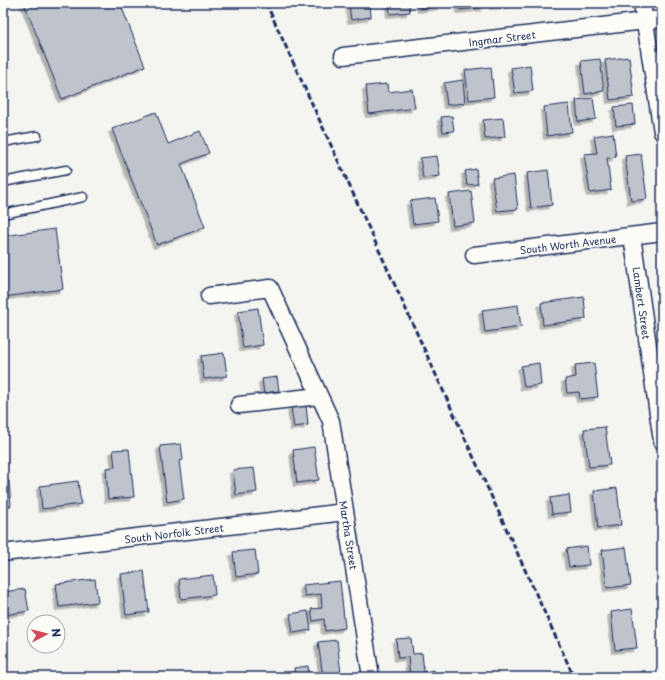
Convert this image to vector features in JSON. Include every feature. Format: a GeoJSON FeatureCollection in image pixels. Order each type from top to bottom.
{"type":"FeatureCollection","features":[{"type":"Feature","properties":{"kind":"street"},"geometry":{"type":"LineString","coordinates":[[642,3],[662,132]]}},
{"type":"Feature","properties":{"kind":"street","name":"Ingmar Street"},"geometry":{"type":"LineString","coordinates":[[343,56],[662,19]]}},
{"type":"Feature","properties":{"kind":"street","name":"South Worth Avenue"},"geometry":{"type":"LineString","coordinates":[[474,255],[662,232]]}},
{"type":"Feature","properties":{"kind":"street","name":"Lambert Street"},"geometry":{"type":"LineString","coordinates":[[632,236],[662,441]]}},
{"type":"Feature","properties":{"kind":"street"},"geometry":{"type":"LineString","coordinates":[[209,296],[270,288],[319,396],[239,405]]}},
{"type":"Feature","properties":{"kind":"street","name":"Martha Street"},"geometry":{"type":"LineString","coordinates":[[319,396],[331,421],[371,677]]}},
{"type":"Feature","properties":{"kind":"street","name":"South Norfolk Street"},"geometry":{"type":"LineString","coordinates":[[3,553],[346,512]]}},
{"type":"Feature","properties":{"kind":"lane"},"geometry":{"type":"LineString","coordinates":[[3,142],[38,136]]}},
{"type":"Feature","properties":{"kind":"lane"},"geometry":{"type":"LineString","coordinates":[[3,182],[66,170]]}},
{"type":"Feature","properties":{"kind":"lane"},"geometry":{"type":"LineString","coordinates":[[3,214],[83,197]]}},
{"type":"Feature","properties":{"kind":"building"},"geometry":{"type":"Polygon","coordinates":[[[24,3],[120,3],[145,66],[62,99],[24,3]]]}},
{"type":"Feature","properties":{"kind":"building"},"geometry":{"type":"Polygon","coordinates":[[[314,3],[331,3],[331,4],[315,6],[314,3]]]}},
{"type":"Feature","properties":{"kind":"building"},"geometry":{"type":"Polygon","coordinates":[[[349,3],[370,3],[371,17],[351,20],[349,3]]]}},
{"type":"Feature","properties":{"kind":"building"},"geometry":{"type":"Polygon","coordinates":[[[389,3],[409,3],[410,12],[390,14],[389,3]]]}},
{"type":"Feature","properties":{"kind":"building"},"geometry":{"type":"Polygon","coordinates":[[[420,3],[441,3],[441,6],[421,9],[420,3]]]}},
{"type":"Feature","properties":{"kind":"building"},"geometry":{"type":"Polygon","coordinates":[[[459,3],[484,3],[485,7],[460,10],[459,3]]]}},
{"type":"Feature","properties":{"kind":"building"},"geometry":{"type":"Polygon","coordinates":[[[493,3],[514,3],[514,4],[493,6],[493,3]]]}},
{"type":"Feature","properties":{"kind":"building"},"geometry":{"type":"Polygon","coordinates":[[[629,57],[634,97],[610,100],[605,60],[629,57]]]}},
{"type":"Feature","properties":{"kind":"building"},"geometry":{"type":"Polygon","coordinates":[[[600,59],[604,91],[585,94],[581,61],[600,59]]]}},
{"type":"Feature","properties":{"kind":"building"},"geometry":{"type":"Polygon","coordinates":[[[530,65],[533,91],[515,93],[511,68],[530,65]]]}},
{"type":"Feature","properties":{"kind":"building"},"geometry":{"type":"Polygon","coordinates":[[[491,67],[494,97],[469,100],[465,70],[491,67]]]}},
{"type":"Feature","properties":{"kind":"building"},"geometry":{"type":"Polygon","coordinates":[[[463,80],[465,103],[447,105],[444,83],[463,80]]]}},
{"type":"Feature","properties":{"kind":"building"},"geometry":{"type":"Polygon","coordinates":[[[387,84],[388,92],[412,89],[415,108],[369,114],[366,86],[387,84]]]}},
{"type":"Feature","properties":{"kind":"building"},"geometry":{"type":"Polygon","coordinates":[[[593,98],[596,119],[578,122],[576,100],[593,98]]]}},
{"type":"Feature","properties":{"kind":"building"},"geometry":{"type":"Polygon","coordinates":[[[569,104],[572,132],[547,136],[544,107],[569,104]]]}},
{"type":"Feature","properties":{"kind":"building"},"geometry":{"type":"Polygon","coordinates":[[[633,105],[635,124],[616,126],[614,107],[633,105]]]}},
{"type":"Feature","properties":{"kind":"building"},"geometry":{"type":"Polygon","coordinates":[[[156,112],[168,144],[200,131],[209,153],[181,164],[205,227],[157,245],[112,129],[156,112]]]}},
{"type":"Feature","properties":{"kind":"building"},"geometry":{"type":"Polygon","coordinates":[[[452,116],[454,131],[443,132],[441,117],[452,116]]]}},
{"type":"Feature","properties":{"kind":"building"},"geometry":{"type":"Polygon","coordinates":[[[503,118],[505,137],[485,139],[483,120],[503,118]]]}},
{"type":"Feature","properties":{"kind":"building"},"geometry":{"type":"Polygon","coordinates":[[[613,133],[616,157],[607,158],[611,190],[590,193],[584,154],[597,153],[594,136],[613,133]]]}},
{"type":"Feature","properties":{"kind":"building"},"geometry":{"type":"Polygon","coordinates":[[[641,154],[647,199],[631,201],[625,156],[641,154]]]}},
{"type":"Feature","properties":{"kind":"building"},"geometry":{"type":"Polygon","coordinates":[[[437,156],[440,176],[423,178],[420,158],[437,156]]]}},
{"type":"Feature","properties":{"kind":"building"},"geometry":{"type":"Polygon","coordinates":[[[476,169],[478,184],[467,185],[465,171],[476,169]]]}},
{"type":"Feature","properties":{"kind":"building"},"geometry":{"type":"Polygon","coordinates":[[[548,170],[552,205],[531,208],[527,173],[548,170]]]}},
{"type":"Feature","properties":{"kind":"building"},"geometry":{"type":"Polygon","coordinates":[[[514,175],[518,209],[497,211],[492,178],[514,175]]]}},
{"type":"Feature","properties":{"kind":"building"},"geometry":{"type":"Polygon","coordinates":[[[471,191],[475,223],[453,226],[449,194],[471,191]]]}},
{"type":"Feature","properties":{"kind":"building"},"geometry":{"type":"Polygon","coordinates":[[[435,198],[438,221],[413,224],[410,201],[435,198]]]}},
{"type":"Feature","properties":{"kind":"building"},"geometry":{"type":"Polygon","coordinates":[[[55,229],[63,289],[3,297],[3,236],[55,229]]]}},
{"type":"Feature","properties":{"kind":"building"},"geometry":{"type":"Polygon","coordinates":[[[584,297],[586,319],[543,325],[541,303],[584,297]]]}},
{"type":"Feature","properties":{"kind":"building"},"geometry":{"type":"Polygon","coordinates":[[[518,305],[521,327],[485,332],[482,310],[518,305]]]}},
{"type":"Feature","properties":{"kind":"building"},"geometry":{"type":"Polygon","coordinates":[[[258,308],[263,345],[243,348],[238,311],[258,308]]]}},
{"type":"Feature","properties":{"kind":"building"},"geometry":{"type":"Polygon","coordinates":[[[224,353],[227,376],[204,379],[201,356],[224,353]]]}},
{"type":"Feature","properties":{"kind":"building"},"geometry":{"type":"Polygon","coordinates":[[[539,363],[541,385],[524,387],[521,366],[539,363]]]}},
{"type":"Feature","properties":{"kind":"building"},"geometry":{"type":"Polygon","coordinates":[[[594,363],[598,397],[580,399],[579,392],[567,393],[565,379],[576,377],[575,365],[594,363]]]}},
{"type":"Feature","properties":{"kind":"building"},"geometry":{"type":"Polygon","coordinates":[[[277,377],[279,391],[264,393],[262,379],[277,377]]]}},
{"type":"Feature","properties":{"kind":"building"},"geometry":{"type":"Polygon","coordinates":[[[306,405],[308,425],[294,427],[291,407],[306,405]]]}},
{"type":"Feature","properties":{"kind":"building"},"geometry":{"type":"Polygon","coordinates":[[[605,427],[610,465],[589,467],[584,429],[605,427]]]}},
{"type":"Feature","properties":{"kind":"building"},"geometry":{"type":"Polygon","coordinates":[[[181,444],[183,460],[179,461],[184,499],[167,502],[160,446],[181,444]]]}},
{"type":"Feature","properties":{"kind":"building"},"geometry":{"type":"Polygon","coordinates":[[[314,447],[319,480],[297,483],[293,450],[314,447]]]}},
{"type":"Feature","properties":{"kind":"building"},"geometry":{"type":"Polygon","coordinates":[[[129,449],[134,497],[108,499],[106,468],[115,467],[113,450],[129,449]]]}},
{"type":"Feature","properties":{"kind":"building"},"geometry":{"type":"Polygon","coordinates":[[[254,468],[257,492],[236,495],[233,470],[254,468]]]}},
{"type":"Feature","properties":{"kind":"building"},"geometry":{"type":"Polygon","coordinates":[[[9,481],[11,506],[3,507],[3,482],[9,481]]]}},
{"type":"Feature","properties":{"kind":"building"},"geometry":{"type":"Polygon","coordinates":[[[78,481],[81,504],[42,509],[40,486],[78,481]]]}},
{"type":"Feature","properties":{"kind":"building"},"geometry":{"type":"Polygon","coordinates":[[[617,488],[621,525],[598,528],[594,491],[617,488]]]}},
{"type":"Feature","properties":{"kind":"building"},"geometry":{"type":"Polygon","coordinates":[[[569,495],[571,512],[552,514],[550,498],[569,495]]]}},
{"type":"Feature","properties":{"kind":"building"},"geometry":{"type":"Polygon","coordinates":[[[587,546],[589,565],[569,567],[566,549],[587,546]]]}},
{"type":"Feature","properties":{"kind":"building"},"geometry":{"type":"Polygon","coordinates":[[[626,547],[631,585],[607,588],[602,550],[626,547]]]}},
{"type":"Feature","properties":{"kind":"building"},"geometry":{"type":"Polygon","coordinates":[[[255,550],[258,574],[236,577],[233,552],[255,550]]]}},
{"type":"Feature","properties":{"kind":"building"},"geometry":{"type":"Polygon","coordinates":[[[144,571],[149,612],[126,615],[121,574],[144,571]]]}},
{"type":"Feature","properties":{"kind":"building"},"geometry":{"type":"Polygon","coordinates":[[[213,575],[215,595],[181,599],[179,579],[213,575]]]}},
{"type":"Feature","properties":{"kind":"building"},"geometry":{"type":"Polygon","coordinates":[[[95,579],[98,602],[59,607],[56,584],[95,579]]]}},
{"type":"Feature","properties":{"kind":"building"},"geometry":{"type":"Polygon","coordinates":[[[340,581],[345,628],[325,631],[324,619],[313,621],[311,609],[322,608],[321,594],[305,596],[303,585],[340,581]]]}},
{"type":"Feature","properties":{"kind":"building"},"geometry":{"type":"Polygon","coordinates":[[[25,589],[29,611],[4,615],[3,592],[25,589]]]}},
{"type":"Feature","properties":{"kind":"building"},"geometry":{"type":"Polygon","coordinates":[[[632,609],[637,648],[615,650],[611,612],[632,609]]]}},
{"type":"Feature","properties":{"kind":"building"},"geometry":{"type":"Polygon","coordinates":[[[308,611],[311,630],[293,633],[290,614],[308,611]]]}},
{"type":"Feature","properties":{"kind":"building"},"geometry":{"type":"Polygon","coordinates":[[[411,638],[413,654],[422,653],[424,672],[434,670],[434,677],[410,677],[408,657],[398,658],[396,639],[411,638]]]}},
{"type":"Feature","properties":{"kind":"building"},"geometry":{"type":"Polygon","coordinates":[[[337,640],[341,674],[323,676],[318,642],[337,640]]]}},
{"type":"Feature","properties":{"kind":"building"},"geometry":{"type":"Polygon","coordinates":[[[308,666],[309,677],[295,677],[294,668],[308,666]]]}},
{"type":"Feature","properties":{"kind":"building"},"geometry":{"type":"Polygon","coordinates":[[[644,670],[647,677],[630,677],[644,670]]]}},
{"type":"Feature","properties":{"kind":"railway"},"geometry":{"type":"LineString","coordinates":[[266,3],[574,677]]}}]}
